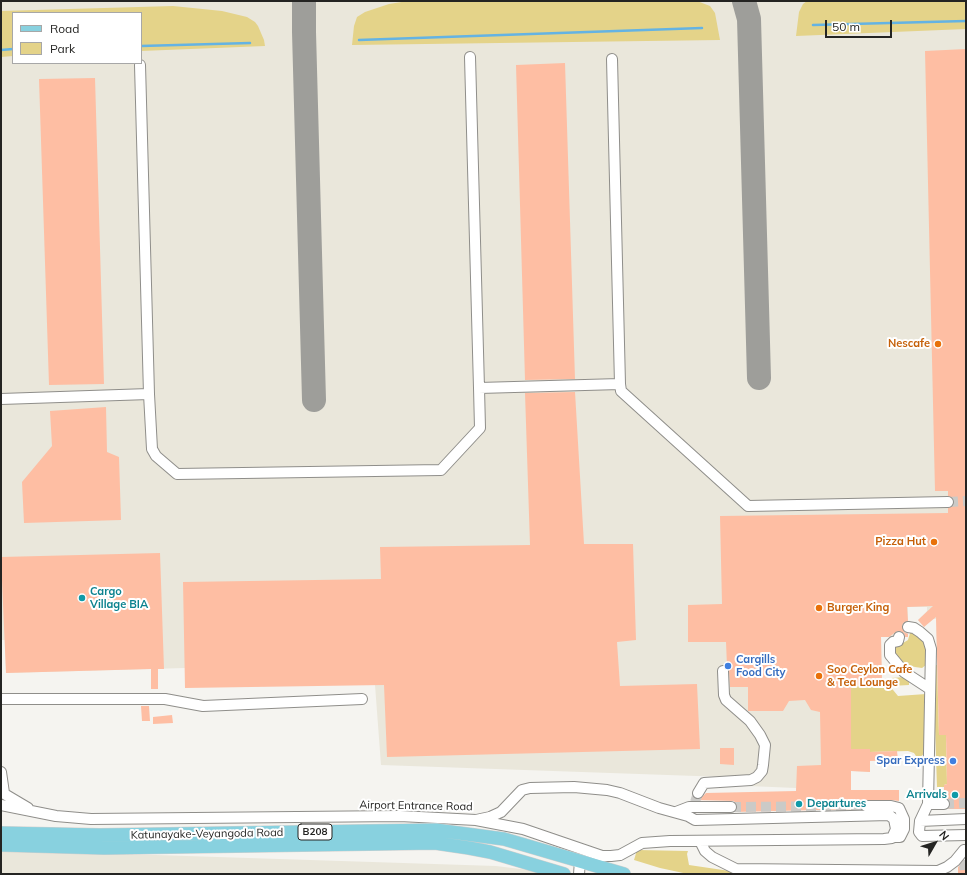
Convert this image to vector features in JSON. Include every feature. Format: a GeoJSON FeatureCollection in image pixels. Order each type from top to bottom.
{"type":"FeatureCollection","features":[{"type":"Feature","properties":{"kind":"main road","name":"Katunayake-Veyangoda Road"},"geometry":{"type":"LineString","coordinates":[[1,833],[100,835],[436,830],[504,839],[624,874]]}},
{"type":"Feature","properties":{"kind":"main road","name":"Katunayake-Veyangoda Road"},"geometry":{"type":"LineString","coordinates":[[1,846],[104,848],[435,843],[490,852],[566,874]]}},
{"type":"Feature","properties":{"kind":"lane"},"geometry":{"type":"LineString","coordinates":[[140,65],[149,394],[152,449],[156,456],[177,474],[441,470],[480,428],[470,57]]}},
{"type":"Feature","properties":{"kind":"lane"},"geometry":{"type":"LineString","coordinates":[[612,59],[621,392],[748,506],[948,502]]}},
{"type":"Feature","properties":{"kind":"lane"},"geometry":{"type":"LineString","coordinates":[[479,388],[620,384]]}},
{"type":"Feature","properties":{"kind":"lane"},"geometry":{"type":"LineString","coordinates":[[1,399],[149,394]]}},
{"type":"Feature","properties":{"kind":"lane"},"geometry":{"type":"LineString","coordinates":[[700,841],[705,851],[712,857],[736,869],[938,871],[947,867],[964,855],[965,835],[922,836],[919,832],[920,821],[928,804],[930,644],[928,639],[920,632],[914,628],[908,627]]}},
{"type":"Feature","properties":{"kind":"lane"},"geometry":{"type":"LineString","coordinates":[[899,637],[898,641],[893,642],[890,645],[890,655],[904,672],[930,689]]}},
{"type":"Feature","properties":{"kind":"lane"},"geometry":{"type":"LineString","coordinates":[[676,812],[689,806],[695,800],[704,783],[751,780],[757,777],[762,771],[764,745],[760,735],[750,721],[726,700],[724,695],[723,671]]}},
{"type":"Feature","properties":{"kind":"lane"},"geometry":{"type":"LineString","coordinates":[[1,698],[165,699],[203,706],[362,699]]}},
{"type":"Feature","properties":{"kind":"lane"},"geometry":{"type":"LineString","coordinates":[[1,772],[2,793],[35,812]]}},
{"type":"Feature","properties":{"kind":"lane","name":"Airport Entrance Road"},"geometry":{"type":"LineString","coordinates":[[1,804],[35,812],[91,819],[400,816],[476,820],[490,817],[501,812],[522,790],[530,788],[574,787],[620,793],[659,808],[688,816],[695,820],[889,815],[894,820],[896,829],[888,838]]}},
{"type":"Feature","properties":{"kind":"lane"},"geometry":{"type":"LineString","coordinates":[[695,800],[731,807]]}},
{"type":"Feature","properties":{"kind":"lane"},"geometry":{"type":"LineString","coordinates":[[928,804],[944,804]]}},
{"type":"Feature","properties":{"kind":"lane"},"geometry":{"type":"LineString","coordinates":[[476,820],[522,829],[602,856],[620,855],[642,843],[900,837],[904,829],[904,819],[899,808],[891,806],[866,806]]}},
{"type":"Feature","properties":{"kind":"lane"},"geometry":{"type":"LineString","coordinates":[[920,821],[966,819]]}},
{"type":"Feature","properties":{"kind":"lane"},"geometry":{"type":"LineString","coordinates":[[566,874],[573,859]]}},
{"type":"Feature","properties":{"kind":"lane"},"geometry":{"type":"LineString","coordinates":[[573,859],[579,874]]}},
{"type":"Feature","properties":{"kind":"shaded area"},"geometry":{"type":"Polygon","coordinates":[[[1,1],[966,1],[966,781],[946,735],[939,735],[936,619],[932,619],[924,627],[918,620],[927,611],[927,607],[908,607],[908,637],[881,637],[882,683],[851,686],[851,749],[870,749],[870,772],[851,771],[851,790],[796,791],[796,788],[724,785],[725,777],[381,765],[375,685],[185,668],[6,673],[5,640],[1,640],[1,1]]]}},
{"type":"Feature","properties":{"kind":"shaded area"},"geometry":{"type":"Polygon","coordinates":[[[1,850],[496,866],[561,874],[1,874],[1,850]]]}},
{"type":"Feature","properties":{"kind":"green space"},"geometry":{"type":"Polygon","coordinates":[[[408,1],[697,1],[710,6],[715,13],[720,40],[352,45],[354,26],[357,17],[365,12],[389,4],[408,1]]]}},
{"type":"Feature","properties":{"kind":"green space"},"geometry":{"type":"Polygon","coordinates":[[[807,1],[966,1],[966,29],[796,36],[799,12],[803,4],[807,1]]]}},
{"type":"Feature","properties":{"kind":"green space"},"geometry":{"type":"Polygon","coordinates":[[[173,6],[222,11],[247,17],[255,22],[264,40],[265,46],[142,51],[142,12],[12,12],[12,56],[1,57],[1,11],[173,6]]]}},
{"type":"Feature","properties":{"kind":"green space"},"geometry":{"type":"Polygon","coordinates":[[[911,630],[926,643],[926,665],[922,668],[903,664],[892,649],[893,647],[908,640],[911,630]]]}},
{"type":"Feature","properties":{"kind":"green space"},"geometry":{"type":"Polygon","coordinates":[[[933,665],[937,665],[939,734],[946,735],[947,784],[944,785],[944,787],[937,787],[933,665]]]}},
{"type":"Feature","properties":{"kind":"green space"},"geometry":{"type":"Polygon","coordinates":[[[905,677],[909,681],[909,685],[891,686],[891,678],[905,677]]]}},
{"type":"Feature","properties":{"kind":"green space"},"geometry":{"type":"Polygon","coordinates":[[[882,683],[882,686],[889,685],[898,696],[926,694],[927,751],[918,759],[914,753],[908,751],[870,752],[870,749],[851,749],[851,686],[882,683]]]}},
{"type":"Feature","properties":{"kind":"green space"},"geometry":{"type":"Polygon","coordinates":[[[637,850],[688,851],[687,854],[689,865],[750,874],[688,874],[660,868],[634,860],[637,850]]]}},
{"type":"Feature","properties":{"kind":"building"},"geometry":{"type":"Polygon","coordinates":[[[966,49],[966,809],[948,809],[950,801],[944,798],[944,785],[947,784],[946,735],[939,735],[936,617],[924,627],[918,620],[933,606],[907,607],[908,621],[903,623],[902,626],[904,632],[908,634],[908,637],[905,637],[904,633],[897,631],[889,637],[881,637],[882,683],[851,686],[851,749],[870,749],[870,752],[897,751],[898,760],[870,761],[870,772],[851,771],[851,790],[899,790],[899,801],[866,800],[860,803],[860,809],[734,812],[737,807],[734,801],[695,800],[701,798],[706,793],[796,791],[797,766],[821,765],[820,712],[811,710],[805,700],[789,701],[783,711],[748,711],[748,687],[730,687],[726,642],[688,642],[688,605],[722,604],[720,516],[948,513],[948,508],[954,505],[954,499],[948,496],[948,491],[935,491],[925,51],[966,49]]]}},
{"type":"Feature","properties":{"kind":"building"},"geometry":{"type":"Polygon","coordinates":[[[565,63],[575,379],[525,380],[516,65],[565,63]]]}},
{"type":"Feature","properties":{"kind":"building"},"geometry":{"type":"Polygon","coordinates":[[[95,78],[104,384],[49,385],[39,79],[95,78]]]}},
{"type":"Feature","properties":{"kind":"building"},"geometry":{"type":"Polygon","coordinates":[[[575,392],[584,544],[633,544],[636,640],[617,642],[620,686],[697,684],[700,749],[387,757],[384,685],[185,688],[183,582],[381,579],[380,547],[530,545],[525,393],[575,392]]]}},
{"type":"Feature","properties":{"kind":"building"},"geometry":{"type":"Polygon","coordinates":[[[106,407],[107,452],[119,457],[121,520],[24,523],[22,482],[52,446],[50,411],[106,407]]]}},
{"type":"Feature","properties":{"kind":"building","name":"Cargo Village BIA"},"geometry":{"type":"Polygon","coordinates":[[[160,553],[164,669],[158,669],[158,689],[151,689],[151,669],[6,673],[1,557],[160,553]]]}},
{"type":"Feature","properties":{"kind":"building"},"geometry":{"type":"Polygon","coordinates":[[[141,706],[149,706],[150,721],[142,721],[141,706]]]}},
{"type":"Feature","properties":{"kind":"building"},"geometry":{"type":"Polygon","coordinates":[[[172,715],[173,723],[153,724],[153,717],[172,715]]]}},
{"type":"Feature","properties":{"kind":"building"},"geometry":{"type":"Polygon","coordinates":[[[720,748],[734,748],[734,765],[720,764],[720,748]]]}},
{"type":"Feature","properties":{"kind":"building"},"geometry":{"type":"Polygon","coordinates":[[[965,860],[966,874],[958,873],[958,867],[965,860]]]}},
{"type":"Feature","properties":{"kind":"waterway"},"geometry":{"type":"LineString","coordinates":[[813,25],[966,21]]}},
{"type":"Feature","properties":{"kind":"waterway"},"geometry":{"type":"LineString","coordinates":[[359,40],[702,28]]}},
{"type":"Feature","properties":{"kind":"waterway"},"geometry":{"type":"LineString","coordinates":[[142,46],[250,43]]}},
{"type":"Feature","properties":{"kind":"waterway"},"geometry":{"type":"LineString","coordinates":[[1,50],[12,49]]}},
{"type":"Feature","properties":{"kind":"taxiway"},"geometry":{"type":"LineString","coordinates":[[304,1],[314,400]]}},
{"type":"Feature","properties":{"kind":"taxiway"},"geometry":{"type":"LineString","coordinates":[[744,1],[749,19],[759,378]]}},
{"type":"Feature","properties":{"kind":"tunnel"},"geometry":{"type":"LineString","coordinates":[[948,502],[966,501]]}},
{"type":"Feature","properties":{"kind":"tunnel"},"geometry":{"type":"LineString","coordinates":[[695,802],[698,793]]}},
{"type":"Feature","properties":{"kind":"tunnel"},"geometry":{"type":"LineString","coordinates":[[944,804],[966,803]]}},
{"type":"Feature","properties":{"kind":"tunnel"},"geometry":{"type":"LineString","coordinates":[[731,807],[866,806]]}},
{"type":"Feature","properties":{"kind":"tunnel"},"geometry":{"type":"LineString","coordinates":[[964,860],[965,874]]}},
{"type":"Feature","properties":{"kind":"place","name":"Nescafe"},"geometry":{"type":"Point","coordinates":[938,344]}},
{"type":"Feature","properties":{"kind":"place","name":"Pizza Hut"},"geometry":{"type":"Point","coordinates":[934,542]}},
{"type":"Feature","properties":{"kind":"place","name":"Cargo Village BIA"},"geometry":{"type":"Point","coordinates":[82,598]}},
{"type":"Feature","properties":{"kind":"place","name":"Burger King"},"geometry":{"type":"Point","coordinates":[819,608]}},
{"type":"Feature","properties":{"kind":"place","name":"Cargills Food City"},"geometry":{"type":"Point","coordinates":[728,666]}},
{"type":"Feature","properties":{"kind":"place","name":"Soo Ceylon Cafe & Tea Lounge"},"geometry":{"type":"Point","coordinates":[819,676]}},
{"type":"Feature","properties":{"kind":"place","name":"Spar Express"},"geometry":{"type":"Point","coordinates":[953,761]}},
{"type":"Feature","properties":{"kind":"place","name":"Arrivals"},"geometry":{"type":"Point","coordinates":[955,795]}},
{"type":"Feature","properties":{"kind":"place","name":"Departures"},"geometry":{"type":"Point","coordinates":[799,804]}}]}
